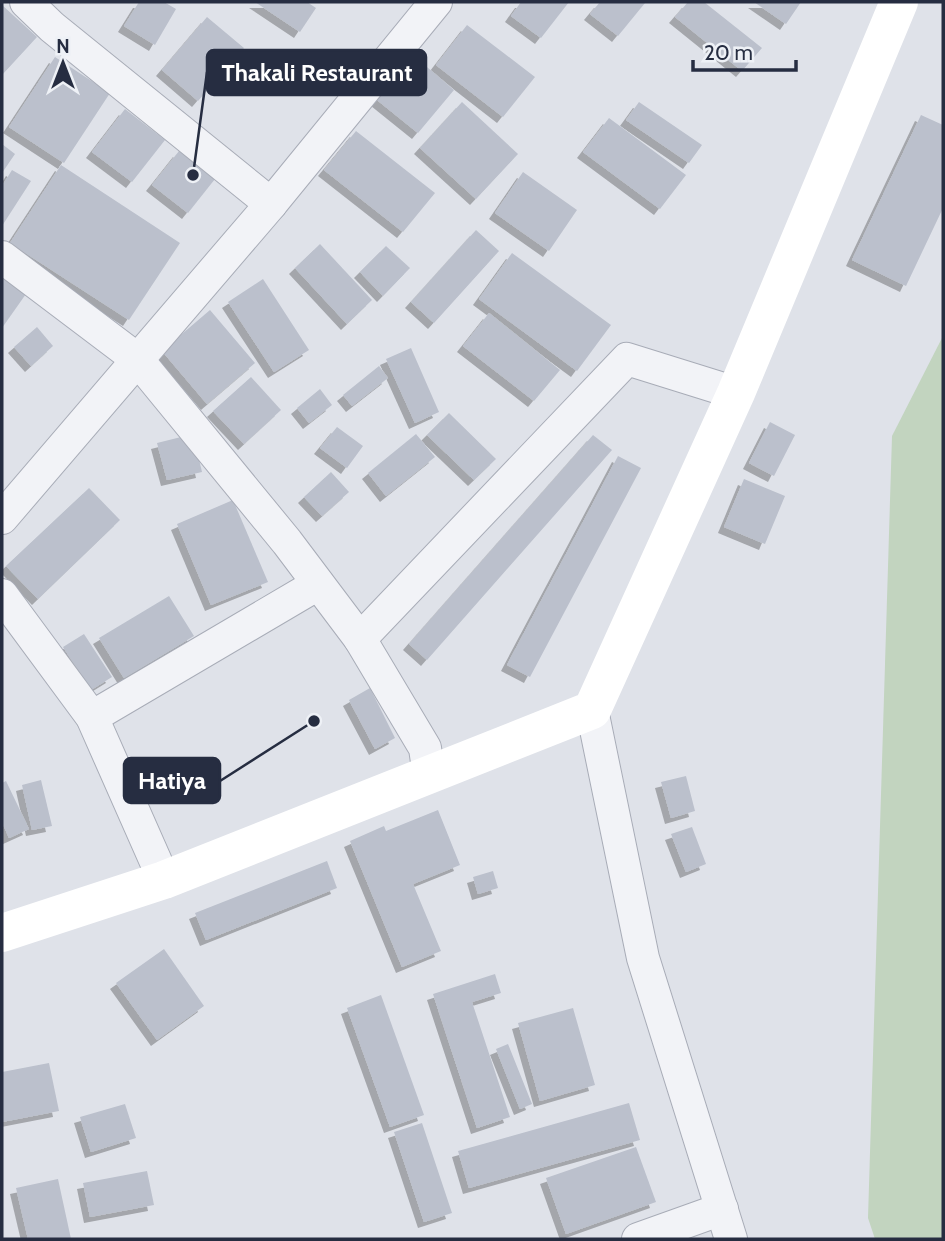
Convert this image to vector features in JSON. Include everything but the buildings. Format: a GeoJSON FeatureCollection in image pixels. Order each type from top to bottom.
{"type":"FeatureCollection","features":[{"type":"Feature","properties":{"kind":"street"},"geometry":{"type":"LineString","coordinates":[[26,2],[52,27],[271,204]]}},
{"type":"Feature","properties":{"kind":"street"},"geometry":{"type":"LineString","coordinates":[[2,518],[271,204],[436,2]]}},
{"type":"Feature","properties":{"kind":"street"},"geometry":{"type":"LineString","coordinates":[[731,1239],[643,958],[592,710],[736,393],[899,2]]}},
{"type":"Feature","properties":{"kind":"street"},"geometry":{"type":"LineString","coordinates":[[2,257],[137,359],[287,542],[360,639],[425,748],[429,776]]}},
{"type":"Feature","properties":{"kind":"street"},"geometry":{"type":"LineString","coordinates":[[360,639],[627,359],[736,393]]}},
{"type":"Feature","properties":{"kind":"street"},"geometry":{"type":"LineString","coordinates":[[92,717],[318,584]]}},
{"type":"Feature","properties":{"kind":"street"},"geometry":{"type":"LineString","coordinates":[[2,595],[92,717],[164,880]]}},
{"type":"Feature","properties":{"kind":"street"},"geometry":{"type":"LineString","coordinates":[[2,933],[164,880],[592,710]]}},
{"type":"Feature","properties":{"kind":"street"},"geometry":{"type":"LineString","coordinates":[[638,1239],[722,1209]]}},
{"type":"Feature","properties":{"kind":"green space"},"geometry":{"type":"Polygon","coordinates":[[[943,336],[943,1239],[875,1239],[868,1218],[892,436],[943,336]]]}},
{"type":"Feature","properties":{"kind":"place","name":"Thakali Restaurant"},"geometry":{"type":"Point","coordinates":[193,175]}},
{"type":"Feature","properties":{"kind":"place","name":"Hatiya"},"geometry":{"type":"Point","coordinates":[314,721]}}]}
